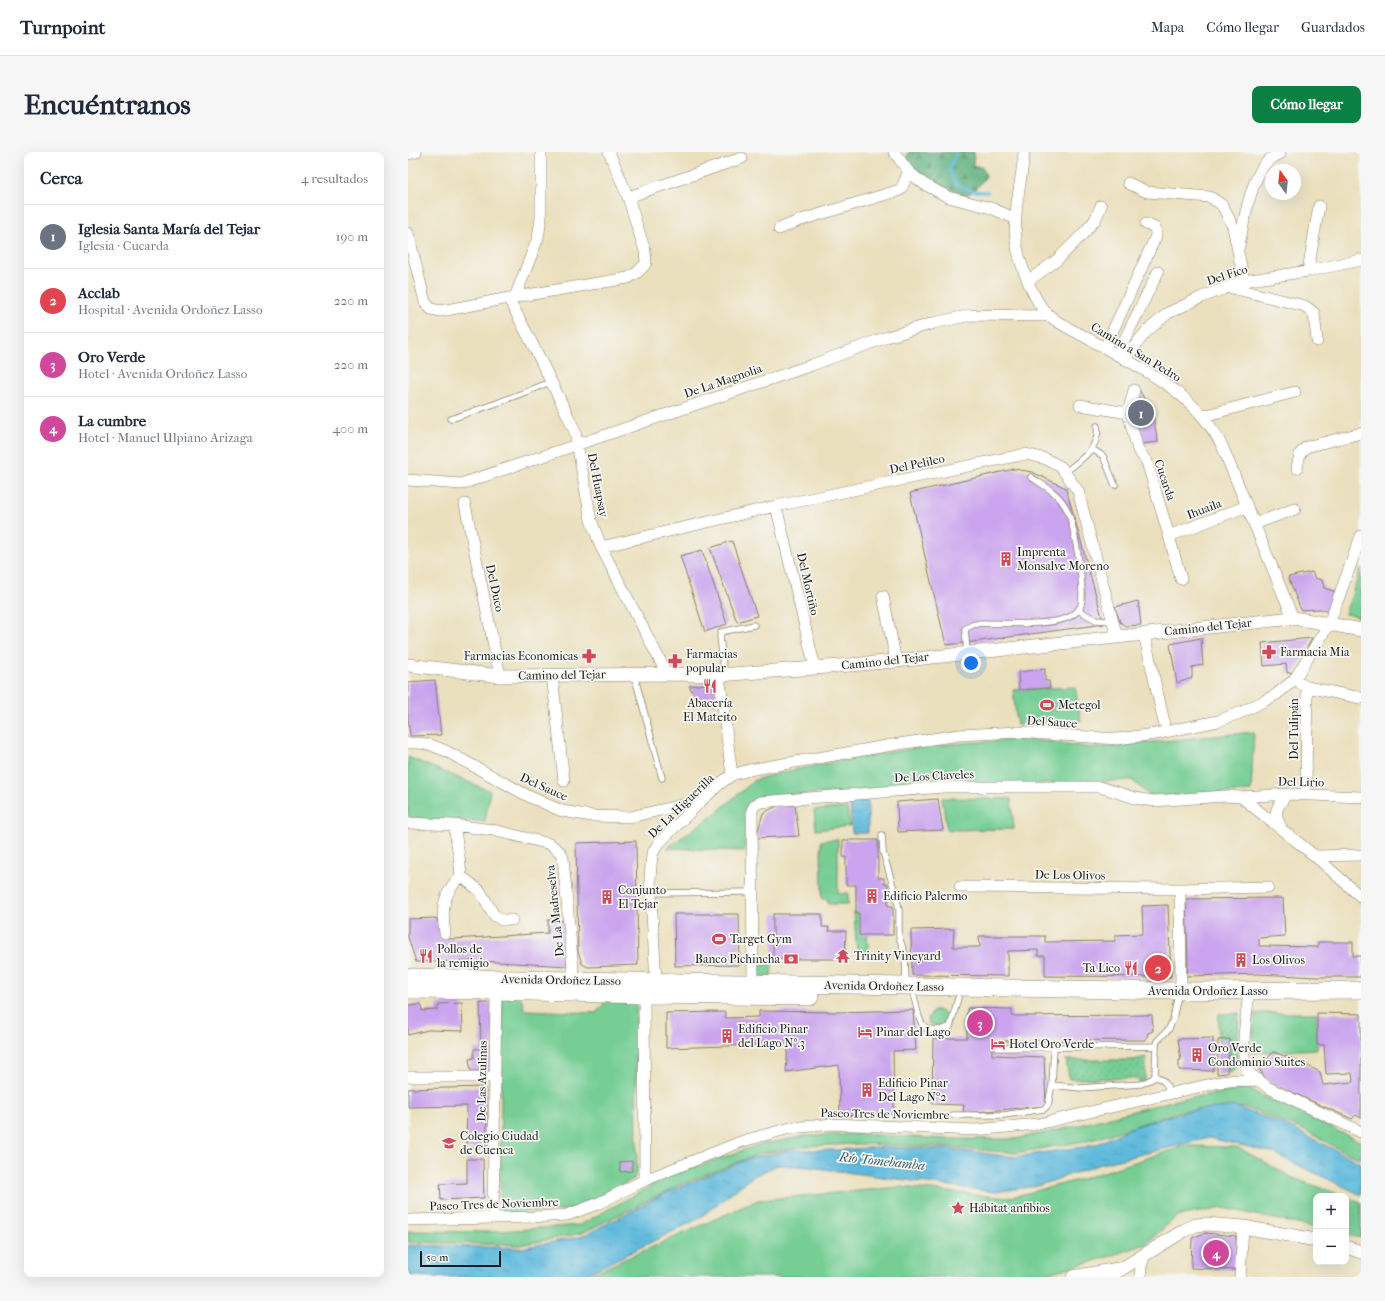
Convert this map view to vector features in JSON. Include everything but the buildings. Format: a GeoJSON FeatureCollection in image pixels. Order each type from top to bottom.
{"type":"FeatureCollection","features":[{"type":"Feature","properties":{"kind":"main road","name":"Avenida Ordoñez Lasso"},"geometry":{"type":"LineString","coordinates":[[408,980],[574,980],[753,984],[910,992],[958,998],[1179,996],[1361,990]]}},
{"type":"Feature","properties":{"kind":"main road","name":"Avenida Ordoñez Lasso"},"geometry":{"type":"LineString","coordinates":[[408,980],[496,991],[644,995],[910,992],[1179,996],[1248,1001],[1361,1001]]}},
{"type":"Feature","properties":{"kind":"street"},"geometry":{"type":"LineString","coordinates":[[408,154],[416,152]]}},
{"type":"Feature","properties":{"kind":"street"},"geometry":{"type":"LineString","coordinates":[[512,298],[538,238],[541,218],[540,152]]}},
{"type":"Feature","properties":{"kind":"street"},"geometry":{"type":"LineString","coordinates":[[408,233],[425,302],[431,309],[441,311],[628,278],[638,272],[646,263],[645,251],[628,197],[609,152]]}},
{"type":"Feature","properties":{"kind":"street"},"geometry":{"type":"LineString","coordinates":[[894,152],[909,172],[924,184],[948,197],[991,208],[1016,219]]}},
{"type":"Feature","properties":{"kind":"street","name":"Camino a San Pedro"},"geometry":{"type":"LineString","coordinates":[[1024,152],[1016,219],[1016,240],[1028,281],[1036,299],[1049,316],[1171,386],[1188,400],[1214,430],[1221,443],[1292,618]]}},
{"type":"Feature","properties":{"kind":"street"},"geometry":{"type":"LineString","coordinates":[[1238,253],[1243,222],[1254,183],[1266,162],[1280,154]]}},
{"type":"Feature","properties":{"kind":"street"},"geometry":{"type":"LineString","coordinates":[[628,197],[742,158]]}},
{"type":"Feature","properties":{"kind":"street"},"geometry":{"type":"LineString","coordinates":[[779,229],[798,221],[900,190],[905,177],[909,172]]}},
{"type":"Feature","properties":{"kind":"street"},"geometry":{"type":"LineString","coordinates":[[1128,182],[1147,192],[1210,197],[1222,205],[1233,227],[1244,281]]}},
{"type":"Feature","properties":{"kind":"street"},"geometry":{"type":"LineString","coordinates":[[1028,281],[1056,260],[1082,235],[1095,220],[1101,206]]}},
{"type":"Feature","properties":{"kind":"street"},"geometry":{"type":"LineString","coordinates":[[1308,270],[1319,206]]}},
{"type":"Feature","properties":{"kind":"street"},"geometry":{"type":"LineString","coordinates":[[1105,348],[1156,236],[1155,228],[1146,224]]}},
{"type":"Feature","properties":{"kind":"street","name":"Del Fico"},"geometry":{"type":"LineString","coordinates":[[1120,357],[1168,313],[1202,297],[1244,281],[1361,260]]}},
{"type":"Feature","properties":{"kind":"street"},"geometry":{"type":"LineString","coordinates":[[1120,357],[1158,272]]}},
{"type":"Feature","properties":{"kind":"street"},"geometry":{"type":"LineString","coordinates":[[1228,287],[1306,306],[1314,313],[1317,341]]}},
{"type":"Feature","properties":{"kind":"street","name":"Del Huapsay"},"geometry":{"type":"LineString","coordinates":[[512,298],[575,432],[590,520],[601,547],[667,674]]}},
{"type":"Feature","properties":{"kind":"street","name":"De La Magnolia"},"geometry":{"type":"LineString","coordinates":[[408,480],[461,484],[812,365],[887,337],[934,323],[971,315],[1049,316]]}},
{"type":"Feature","properties":{"kind":"street","name":"Cucarda"},"geometry":{"type":"LineString","coordinates":[[1134,390],[1128,413],[1138,450],[1147,462],[1170,536],[1181,579]]}},
{"type":"Feature","properties":{"kind":"street"},"geometry":{"type":"LineString","coordinates":[[1202,416],[1295,392]]}},
{"type":"Feature","properties":{"kind":"street"},"geometry":{"type":"LineString","coordinates":[[1080,405],[1128,413]]}},
{"type":"Feature","properties":{"kind":"street"},"geometry":{"type":"LineString","coordinates":[[1297,468],[1300,454],[1306,448],[1361,433]]}},
{"type":"Feature","properties":{"kind":"street","name":"Del Pelileo"},"geometry":{"type":"LineString","coordinates":[[601,547],[776,506],[1026,454],[1046,459],[1062,467],[1078,491],[1117,637]]}},
{"type":"Feature","properties":{"kind":"street","name":"Del Duco"},"geometry":{"type":"LineString","coordinates":[[465,504],[500,676]]}},
{"type":"Feature","properties":{"kind":"street","name":"Del Mortiño"},"geometry":{"type":"LineString","coordinates":[[776,506],[815,668]]}},
{"type":"Feature","properties":{"kind":"street","name":"Ihuaila"},"geometry":{"type":"LineString","coordinates":[[1170,536],[1247,506]]}},
{"type":"Feature","properties":{"kind":"street"},"geometry":{"type":"LineString","coordinates":[[1254,524],[1295,509]]}},
{"type":"Feature","properties":{"kind":"street","name":"Del Sauce"},"geometry":{"type":"LineString","coordinates":[[732,775],[749,770],[959,735],[1018,732],[1117,739],[1155,734],[1218,721],[1242,712],[1277,694],[1294,680],[1329,624],[1356,563],[1361,536]]}},
{"type":"Feature","properties":{"kind":"street"},"geometry":{"type":"LineString","coordinates":[[883,596],[896,660]]}},
{"type":"Feature","properties":{"kind":"street","name":"Camino del Tejar"},"geometry":{"type":"LineString","coordinates":[[408,665],[500,676],[634,674],[722,675],[815,668],[967,653],[1292,618],[1361,630]]}},
{"type":"Feature","properties":{"kind":"street"},"geometry":{"type":"LineString","coordinates":[[1144,634],[1164,722]]}},
{"type":"Feature","properties":{"kind":"street"},"geometry":{"type":"LineString","coordinates":[[552,675],[564,781]]}},
{"type":"Feature","properties":{"kind":"street","name":"De La Higuerilla"},"geometry":{"type":"LineString","coordinates":[[656,982],[650,871],[652,854],[658,844],[701,801],[732,775],[722,675]]}},
{"type":"Feature","properties":{"kind":"street"},"geometry":{"type":"LineString","coordinates":[[1294,680],[1307,687],[1361,698]]}},
{"type":"Feature","properties":{"kind":"street","name":"Del Tulipán"},"geometry":{"type":"LineString","coordinates":[[1306,794],[1307,687]]}},
{"type":"Feature","properties":{"kind":"street","name":"Del Sauce"},"geometry":{"type":"LineString","coordinates":[[408,743],[431,745],[446,751],[530,797],[562,811],[592,816],[630,817],[701,801]]}},
{"type":"Feature","properties":{"kind":"street","name":"De Los Claveles"},"geometry":{"type":"LineString","coordinates":[[753,984],[752,810],[755,805],[760,802],[959,787],[1100,787],[1135,798],[1153,801],[1242,796]]}},
{"type":"Feature","properties":{"kind":"street"},"geometry":{"type":"LineString","coordinates":[[1282,829],[1276,816],[1276,810],[1287,794]]}},
{"type":"Feature","properties":{"kind":"street","name":"Del Lirio"},"geometry":{"type":"LineString","coordinates":[[1242,796],[1306,794],[1361,797]]}},
{"type":"Feature","properties":{"kind":"street"},"geometry":{"type":"LineString","coordinates":[[1242,796],[1315,856],[1361,897]]}},
{"type":"Feature","properties":{"kind":"street","name":"De La Madreselva"},"geometry":{"type":"LineString","coordinates":[[408,823],[454,825],[493,830],[550,844],[560,852],[563,858],[574,980]]}},
{"type":"Feature","properties":{"kind":"street"},"geometry":{"type":"LineString","coordinates":[[454,825],[461,876],[480,891],[494,915],[502,920],[512,920]]}},
{"type":"Feature","properties":{"kind":"street"},"geometry":{"type":"LineString","coordinates":[[1315,856],[1361,855]]}},
{"type":"Feature","properties":{"kind":"street"},"geometry":{"type":"LineString","coordinates":[[445,933],[443,922],[446,894],[461,876]]}},
{"type":"Feature","properties":{"kind":"street","name":"De Los Olivos"},"geometry":{"type":"LineString","coordinates":[[960,887],[1180,889],[1268,887]]}},
{"type":"Feature","properties":{"kind":"street"},"geometry":{"type":"LineString","coordinates":[[1179,996],[1180,889]]}},
{"type":"Feature","properties":{"kind":"street","name":"De Las Azulinas"},"geometry":{"type":"LineString","coordinates":[[493,1218],[496,991]]}},
{"type":"Feature","properties":{"kind":"street"},"geometry":{"type":"LineString","coordinates":[[644,995],[646,1180]]}},
{"type":"Feature","properties":{"kind":"street"},"geometry":{"type":"LineString","coordinates":[[1248,1001],[1244,1046],[1244,1062],[1248,1073],[1267,1087],[1361,1132]]}},
{"type":"Feature","properties":{"kind":"street"},"geometry":{"type":"LineString","coordinates":[[408,1077],[495,1077]]}},
{"type":"Feature","properties":{"kind":"street","name":"Paseo Tres de Noviembre"},"geometry":{"type":"LineString","coordinates":[[408,1220],[567,1215],[597,1204],[646,1180],[743,1141],[790,1128],[833,1124],[975,1130],[1038,1124],[1169,1093],[1237,1080],[1260,1081]]}},
{"type":"Feature","properties":{"kind":"street"},"geometry":{"type":"LineString","coordinates":[[1108,1277],[1185,1230],[1196,1226],[1207,1224],[1244,1227],[1313,1239]]}},
{"type":"Feature","properties":{"kind":"street"},"geometry":{"type":"LineString","coordinates":[[1240,1277],[1244,1227]]}},
{"type":"Feature","properties":{"kind":"street"},"geometry":{"type":"LineString","coordinates":[[1349,1248],[1361,1252]]}},
{"type":"Feature","properties":{"kind":"street"},"geometry":{"type":"LineString","coordinates":[[1140,1277],[1145,1254]]}},
{"type":"Feature","properties":{"kind":"street"},"geometry":{"type":"LineString","coordinates":[[1073,1277],[1122,1268]]}},
{"type":"Feature","properties":{"kind":"lane"},"geometry":{"type":"LineString","coordinates":[[451,419],[551,382]]}},
{"type":"Feature","properties":{"kind":"lane"},"geometry":{"type":"LineString","coordinates":[[1065,472],[1078,463],[1092,449],[1098,433],[1096,426]]}},
{"type":"Feature","properties":{"kind":"lane"},"geometry":{"type":"LineString","coordinates":[[1092,449],[1103,456],[1115,485]]}},
{"type":"Feature","properties":{"kind":"lane"},"geometry":{"type":"LineString","coordinates":[[967,653],[966,629],[972,625],[981,623],[1048,623],[1064,620],[1074,615],[1081,606],[1082,583],[1076,542],[1066,507],[1056,494],[1031,477]]}},
{"type":"Feature","properties":{"kind":"lane"},"geometry":{"type":"LineString","coordinates":[[1078,610],[1096,620],[1113,621]]}},
{"type":"Feature","properties":{"kind":"lane"},"geometry":{"type":"LineString","coordinates":[[722,675],[720,636],[722,632],[754,625]]}},
{"type":"Feature","properties":{"kind":"lane"},"geometry":{"type":"LineString","coordinates":[[634,674],[662,778]]}},
{"type":"Feature","properties":{"kind":"lane"},"geometry":{"type":"LineString","coordinates":[[882,834],[883,852],[899,909],[899,937],[905,954],[910,992],[922,1024],[927,1029],[933,1030],[940,1030],[950,1027],[958,998]]}},
{"type":"Feature","properties":{"kind":"lane"},"geometry":{"type":"LineString","coordinates":[[651,893],[752,892]]}},
{"type":"Feature","properties":{"kind":"lane"},"geometry":{"type":"LineString","coordinates":[[1052,1085],[1080,1088],[1141,1084],[1152,1079],[1155,1076],[1157,1041],[1169,1029],[1179,996]]}},
{"type":"Feature","properties":{"kind":"lane"},"geometry":{"type":"LineString","coordinates":[[998,1048],[1156,1046]]}},
{"type":"Feature","properties":{"kind":"lane"},"geometry":{"type":"LineString","coordinates":[[952,1115],[1004,1114],[1044,1109],[1048,1105],[1052,1085],[1054,1047]]}},
{"type":"Feature","properties":{"kind":"lane"},"geometry":{"type":"LineString","coordinates":[[1155,1076],[1164,1080],[1167,1084],[1169,1093]]}},
{"type":"Feature","properties":{"kind":"green space"},"geometry":{"type":"Polygon","coordinates":[[[909,152],[974,152],[973,165],[983,168],[986,176],[977,188],[966,196],[931,181],[919,174],[906,158],[909,152]]]}},
{"type":"Feature","properties":{"kind":"green space"},"geometry":{"type":"Polygon","coordinates":[[[1361,568],[1361,617],[1345,614],[1361,568]]]}},
{"type":"Feature","properties":{"kind":"green space","name":"Metegol"},"geometry":{"type":"Polygon","coordinates":[[[1075,687],[1081,721],[1017,725],[1013,690],[1075,687]]]}},
{"type":"Feature","properties":{"kind":"green space"},"geometry":{"type":"Polygon","coordinates":[[[1254,732],[1251,791],[1152,798],[1132,780],[761,796],[753,801],[746,809],[745,851],[667,848],[716,813],[755,780],[775,774],[858,757],[936,745],[1020,739],[1092,748],[1254,732]]]}},
{"type":"Feature","properties":{"kind":"green space"},"geometry":{"type":"Polygon","coordinates":[[[408,757],[490,791],[485,821],[408,820],[408,757]]]}},
{"type":"Feature","properties":{"kind":"green space"},"geometry":{"type":"Polygon","coordinates":[[[942,798],[1011,799],[1014,829],[947,830],[942,798]]]}},
{"type":"Feature","properties":{"kind":"green space"},"geometry":{"type":"Polygon","coordinates":[[[847,808],[850,826],[816,830],[814,810],[847,808]]]}},
{"type":"Feature","properties":{"kind":"green space"},"geometry":{"type":"Polygon","coordinates":[[[838,839],[838,894],[848,893],[848,904],[828,904],[828,899],[822,899],[821,841],[838,839]]]}},
{"type":"Feature","properties":{"kind":"green space"},"geometry":{"type":"Polygon","coordinates":[[[854,912],[866,912],[868,952],[857,953],[854,912]]]}},
{"type":"Feature","properties":{"kind":"green space"},"geometry":{"type":"Polygon","coordinates":[[[772,964],[771,978],[761,977],[757,974],[756,965],[772,964]]]}},
{"type":"Feature","properties":{"kind":"green space"},"geometry":{"type":"Polygon","coordinates":[[[502,996],[521,998],[525,1010],[596,1013],[606,1001],[636,1002],[637,1172],[634,1179],[570,1210],[500,1213],[502,996]]]}},
{"type":"Feature","properties":{"kind":"green space"},"geometry":{"type":"Polygon","coordinates":[[[934,1010],[940,1011],[946,1015],[942,1026],[929,1024],[928,1018],[934,1010]]]}},
{"type":"Feature","properties":{"kind":"green space"},"geometry":{"type":"Polygon","coordinates":[[[1239,1013],[1237,1063],[1232,1072],[1227,1073],[1230,1040],[1218,1040],[1219,1014],[1239,1013]]]}},
{"type":"Feature","properties":{"kind":"green space"},"geometry":{"type":"Polygon","coordinates":[[[1255,1013],[1317,1013],[1317,1049],[1251,1053],[1255,1013]]]}},
{"type":"Feature","properties":{"kind":"green space"},"geometry":{"type":"Polygon","coordinates":[[[1146,1057],[1145,1084],[1141,1085],[1137,1078],[1069,1079],[1066,1060],[1133,1060],[1146,1057]]]}},
{"type":"Feature","properties":{"kind":"green space"},"geometry":{"type":"Polygon","coordinates":[[[1248,1089],[1361,1142],[1361,1159],[1348,1154],[1306,1131],[1244,1107],[1181,1111],[1092,1140],[1015,1153],[948,1147],[859,1144],[806,1146],[758,1154],[680,1185],[582,1233],[520,1245],[408,1242],[408,1231],[488,1232],[580,1225],[669,1176],[758,1145],[805,1136],[857,1134],[948,1139],[1015,1139],[1076,1126],[1179,1099],[1248,1089]]]}},
{"type":"Feature","properties":{"kind":"green space"},"geometry":{"type":"Polygon","coordinates":[[[1184,1146],[1237,1147],[1293,1178],[1336,1193],[1313,1193],[1313,1227],[1223,1208],[1177,1216],[1146,1244],[1102,1259],[1032,1277],[585,1277],[758,1200],[901,1187],[1008,1198],[1082,1179],[1184,1146]]]}},
{"type":"Feature","properties":{"kind":"green space"},"geometry":{"type":"Polygon","coordinates":[[[1349,1198],[1361,1202],[1361,1238],[1349,1236],[1349,1198]]]}},
{"type":"Feature","properties":{"kind":"water"},"geometry":{"type":"Polygon","coordinates":[[[868,801],[868,833],[852,833],[850,802],[868,801]]]}},
{"type":"Feature","properties":{"kind":"water","name":"Río Tomebamba"},"geometry":{"type":"Polygon","coordinates":[[[1234,1106],[1283,1124],[1361,1163],[1361,1195],[1271,1152],[1209,1138],[1101,1164],[1037,1186],[995,1192],[808,1167],[777,1165],[752,1177],[698,1219],[581,1277],[432,1277],[408,1275],[408,1245],[521,1248],[583,1236],[668,1192],[751,1158],[790,1150],[838,1150],[881,1147],[949,1149],[1014,1157],[1095,1145],[1133,1127],[1187,1111],[1234,1106]]]}},
{"type":"Feature","properties":{"kind":"waterway"},"geometry":{"type":"LineString","coordinates":[[957,152],[949,170],[957,185],[973,191],[988,192]]}},
{"type":"Feature","properties":{"kind":"place","name":"Iglesia Santa María del Tejar"},"geometry":{"type":"Point","coordinates":[1141,413]}},
{"type":"Feature","properties":{"kind":"place","name":"Imprenta Monsalve Moreno"},"geometry":{"type":"Point","coordinates":[1006,559]}},
{"type":"Feature","properties":{"kind":"place","name":"Farmacia Mia"},"geometry":{"type":"Point","coordinates":[1269,652]}},
{"type":"Feature","properties":{"kind":"place","name":"Farmacias Economicas"},"geometry":{"type":"Point","coordinates":[589,656]}},
{"type":"Feature","properties":{"kind":"place","name":"Farmacias popular"},"geometry":{"type":"Point","coordinates":[675,661]}},
{"type":"Feature","properties":{"kind":"place","name":"Abacería El Mateito"},"geometry":{"type":"Point","coordinates":[710,686]}},
{"type":"Feature","properties":{"kind":"place","name":"Metegol"},"geometry":{"type":"Point","coordinates":[1047,705]}},
{"type":"Feature","properties":{"kind":"place","name":"Edificio Palermo"},"geometry":{"type":"Point","coordinates":[872,896]}},
{"type":"Feature","properties":{"kind":"place","name":"Conjunto El Tejar"},"geometry":{"type":"Point","coordinates":[607,897]}},
{"type":"Feature","properties":{"kind":"place","name":"Target Gym"},"geometry":{"type":"Point","coordinates":[719,939]}},
{"type":"Feature","properties":{"kind":"place","name":"Pollos de la remigio"},"geometry":{"type":"Point","coordinates":[426,956]}},
{"type":"Feature","properties":{"kind":"place","name":"Trinity Vineyard"},"geometry":{"type":"Point","coordinates":[843,956]}},
{"type":"Feature","properties":{"kind":"place","name":"Banco Pichincha"},"geometry":{"type":"Point","coordinates":[791,959]}},
{"type":"Feature","properties":{"kind":"place","name":"Los Olivos"},"geometry":{"type":"Point","coordinates":[1241,960]}},
{"type":"Feature","properties":{"kind":"place","name":"Ta Lico"},"geometry":{"type":"Point","coordinates":[1131,968]}},
{"type":"Feature","properties":{"kind":"place","name":"Acclab"},"geometry":{"type":"Point","coordinates":[1158,968]}},
{"type":"Feature","properties":{"kind":"place","name":"Oro Verde"},"geometry":{"type":"Point","coordinates":[980,1023]}},
{"type":"Feature","properties":{"kind":"place","name":"Pinar del Lago"},"geometry":{"type":"Point","coordinates":[865,1032]}},
{"type":"Feature","properties":{"kind":"place","name":"Edificio Pinar del Lago Nº.3"},"geometry":{"type":"Point","coordinates":[727,1036]}},
{"type":"Feature","properties":{"kind":"place","name":"Hotel Oro Verde"},"geometry":{"type":"Point","coordinates":[998,1044]}},
{"type":"Feature","properties":{"kind":"place","name":"Oro Verde Condominio Suites"},"geometry":{"type":"Point","coordinates":[1197,1055]}},
{"type":"Feature","properties":{"kind":"place","name":"Edificio Pinar Del Lago N°2"},"geometry":{"type":"Point","coordinates":[867,1090]}},
{"type":"Feature","properties":{"kind":"place","name":"Colegio Ciudad de Cuenca"},"geometry":{"type":"Point","coordinates":[449,1143]}},
{"type":"Feature","properties":{"kind":"place","name":"Hábitat anfibios"},"geometry":{"type":"Point","coordinates":[958,1208]}},
{"type":"Feature","properties":{"kind":"place","name":"La cumbre"},"geometry":{"type":"Point","coordinates":[1216,1253]}}]}
